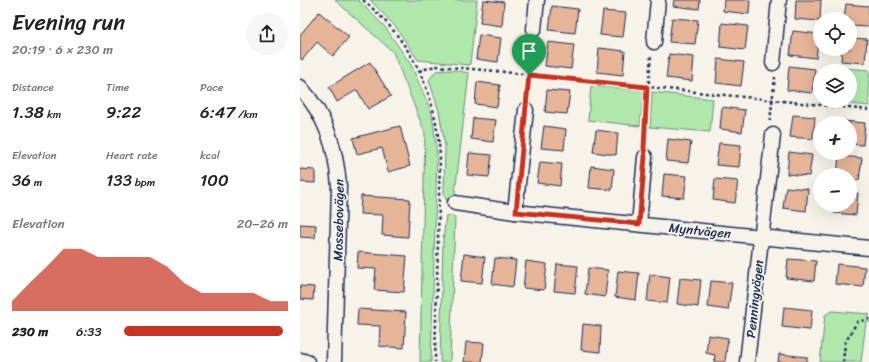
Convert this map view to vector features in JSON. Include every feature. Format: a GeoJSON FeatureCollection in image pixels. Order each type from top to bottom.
{"type":"FeatureCollection","features":[{"type":"Feature","properties":{"kind":"street"},"geometry":{"type":"LineString","coordinates":[[534,29],[537,0]]}},
{"type":"Feature","properties":{"kind":"street"},"geometry":{"type":"LineString","coordinates":[[654,42],[658,0]]}},
{"type":"Feature","properties":{"kind":"street"},"geometry":{"type":"LineString","coordinates":[[774,60],[779,0]]}},
{"type":"Feature","properties":{"kind":"street","name":"Mossebovägen"},"geometry":{"type":"LineString","coordinates":[[300,87],[314,103],[329,133],[337,159],[340,186],[334,362]]}},
{"type":"Feature","properties":{"kind":"street"},"geometry":{"type":"LineString","coordinates":[[516,212],[526,110]]}},
{"type":"Feature","properties":{"kind":"street"},"geometry":{"type":"LineString","coordinates":[[760,237],[772,139]]}},
{"type":"Feature","properties":{"kind":"street"},"geometry":{"type":"LineString","coordinates":[[639,224],[645,157]]}},
{"type":"Feature","properties":{"kind":"street","name":"Myntvägen"},"geometry":{"type":"LineString","coordinates":[[455,203],[516,212],[869,248]]}},
{"type":"Feature","properties":{"kind":"street","name":"Penningvägen"},"geometry":{"type":"LineString","coordinates":[[747,362],[760,237]]}},
{"type":"Feature","properties":{"kind":"street"},"geometry":{"type":"LineString","coordinates":[[300,360],[307,362]]}},
{"type":"Feature","properties":{"kind":"path"},"geometry":{"type":"LineString","coordinates":[[363,0],[389,26],[403,44],[420,71],[429,93],[435,114],[440,158],[435,362]]}},
{"type":"Feature","properties":{"kind":"path"},"geometry":{"type":"LineString","coordinates":[[526,110],[534,29]]}},
{"type":"Feature","properties":{"kind":"path"},"geometry":{"type":"LineString","coordinates":[[645,157],[644,148],[647,87],[654,42]]}},
{"type":"Feature","properties":{"kind":"path"},"geometry":{"type":"LineString","coordinates":[[772,139],[769,132],[776,68],[774,60]]}},
{"type":"Feature","properties":{"kind":"path"},"geometry":{"type":"LineString","coordinates":[[420,71],[435,66],[869,110]]}},
{"type":"Feature","properties":{"kind":"path"},"geometry":{"type":"LineString","coordinates":[[843,362],[845,343],[857,322],[869,319]]}},
{"type":"Feature","properties":{"kind":"green space"},"geometry":{"type":"Polygon","coordinates":[[[335,0],[358,0],[385,27],[411,65],[432,113],[437,155],[431,362],[420,362],[425,133],[393,52],[335,0]]]}},
{"type":"Feature","properties":{"kind":"green space"},"geometry":{"type":"Polygon","coordinates":[[[370,0],[477,0],[470,65],[418,60],[395,26],[370,0]]]}},
{"type":"Feature","properties":{"kind":"green space"},"geometry":{"type":"Polygon","coordinates":[[[857,69],[869,70],[869,106],[857,105],[857,69]]]}},
{"type":"Feature","properties":{"kind":"green space"},"geometry":{"type":"Polygon","coordinates":[[[453,70],[469,73],[454,202],[447,201],[444,195],[445,146],[439,111],[429,80],[436,71],[453,70]]]}},
{"type":"Feature","properties":{"kind":"green space"},"geometry":{"type":"Polygon","coordinates":[[[591,86],[644,90],[640,126],[588,120],[591,86]]]}},
{"type":"Feature","properties":{"kind":"green space"},"geometry":{"type":"Polygon","coordinates":[[[652,92],[713,99],[710,132],[650,127],[652,92]]]}},
{"type":"Feature","properties":{"kind":"green space"},"geometry":{"type":"Polygon","coordinates":[[[446,215],[455,217],[450,362],[440,362],[443,241],[446,215]]]}},
{"type":"Feature","properties":{"kind":"green space"},"geometry":{"type":"Polygon","coordinates":[[[832,311],[869,314],[869,322],[866,322],[861,362],[820,362],[825,315],[832,311]]]}},
{"type":"Feature","properties":{"kind":"building"},"geometry":{"type":"Polygon","coordinates":[[[483,0],[504,2],[502,26],[480,23],[483,0]]]}},
{"type":"Feature","properties":{"kind":"building"},"geometry":{"type":"Polygon","coordinates":[[[674,0],[700,0],[699,9],[673,6],[674,0]]]}},
{"type":"Feature","properties":{"kind":"building"},"geometry":{"type":"Polygon","coordinates":[[[724,0],[750,0],[749,14],[723,11],[724,0]]]}},
{"type":"Feature","properties":{"kind":"building"},"geometry":{"type":"Polygon","coordinates":[[[796,0],[821,0],[820,12],[813,12],[813,20],[795,19],[796,0]]]}},
{"type":"Feature","properties":{"kind":"building"},"geometry":{"type":"Polygon","coordinates":[[[846,4],[869,6],[868,27],[857,26],[857,12],[845,12],[846,4]]]}},
{"type":"Feature","properties":{"kind":"building"},"geometry":{"type":"Polygon","coordinates":[[[552,6],[578,9],[575,33],[549,30],[552,6]]]}},
{"type":"Feature","properties":{"kind":"building"},"geometry":{"type":"Polygon","coordinates":[[[603,11],[626,13],[623,37],[600,35],[603,11]]]}},
{"type":"Feature","properties":{"kind":"building"},"geometry":{"type":"Polygon","coordinates":[[[319,12],[349,37],[333,56],[317,42],[302,60],[300,58],[300,35],[319,12]]]}},
{"type":"Feature","properties":{"kind":"building"},"geometry":{"type":"Polygon","coordinates":[[[672,18],[698,20],[695,44],[669,42],[672,18]]]}},
{"type":"Feature","properties":{"kind":"building"},"geometry":{"type":"Polygon","coordinates":[[[722,23],[748,26],[745,50],[720,47],[722,23]]]}},
{"type":"Feature","properties":{"kind":"building"},"geometry":{"type":"Polygon","coordinates":[[[793,31],[813,33],[813,56],[816,56],[816,58],[790,55],[793,31]]]}},
{"type":"Feature","properties":{"kind":"building"},"geometry":{"type":"Polygon","coordinates":[[[479,35],[501,38],[498,62],[476,59],[479,35]]]}},
{"type":"Feature","properties":{"kind":"building"},"geometry":{"type":"Polygon","coordinates":[[[857,38],[867,39],[865,63],[841,61],[841,56],[857,56],[857,38]]]}},
{"type":"Feature","properties":{"kind":"building"},"geometry":{"type":"Polygon","coordinates":[[[548,42],[574,45],[571,69],[545,66],[548,42]]]}},
{"type":"Feature","properties":{"kind":"building"},"geometry":{"type":"Polygon","coordinates":[[[599,48],[625,51],[623,75],[597,72],[599,48]]]}},
{"type":"Feature","properties":{"kind":"building"},"geometry":{"type":"Polygon","coordinates":[[[669,54],[694,57],[692,81],[666,78],[669,54]]]}},
{"type":"Feature","properties":{"kind":"building"},"geometry":{"type":"Polygon","coordinates":[[[718,59],[744,62],[741,86],[716,83],[718,59]]]}},
{"type":"Feature","properties":{"kind":"building"},"geometry":{"type":"Polygon","coordinates":[[[370,62],[391,96],[368,109],[357,90],[337,102],[329,87],[370,62]]]}},
{"type":"Feature","properties":{"kind":"building"},"geometry":{"type":"Polygon","coordinates":[[[789,66],[813,69],[812,93],[787,90],[789,66]]]}},
{"type":"Feature","properties":{"kind":"building"},"geometry":{"type":"Polygon","coordinates":[[[477,82],[500,85],[497,107],[475,104],[477,82]]]}},
{"type":"Feature","properties":{"kind":"building"},"geometry":{"type":"Polygon","coordinates":[[[547,90],[570,92],[567,114],[545,112],[547,90]]]}},
{"type":"Feature","properties":{"kind":"building"},"geometry":{"type":"Polygon","coordinates":[[[722,107],[745,110],[742,132],[720,129],[722,107]]]}},
{"type":"Feature","properties":{"kind":"building"},"geometry":{"type":"Polygon","coordinates":[[[793,115],[813,117],[813,139],[790,137],[793,115]]]}},
{"type":"Feature","properties":{"kind":"building"},"geometry":{"type":"Polygon","coordinates":[[[473,118],[496,120],[493,142],[471,139],[473,118]]]}},
{"type":"Feature","properties":{"kind":"building"},"geometry":{"type":"Polygon","coordinates":[[[857,122],[865,123],[863,145],[857,145],[857,122]]]}},
{"type":"Feature","properties":{"kind":"building"},"geometry":{"type":"Polygon","coordinates":[[[400,126],[410,166],[388,172],[382,148],[357,154],[353,138],[400,126]]]}},
{"type":"Feature","properties":{"kind":"building"},"geometry":{"type":"Polygon","coordinates":[[[544,126],[566,129],[564,150],[541,148],[544,126]]]}},
{"type":"Feature","properties":{"kind":"building"},"geometry":{"type":"Polygon","coordinates":[[[596,130],[618,133],[616,155],[593,152],[596,130]]]}},
{"type":"Feature","properties":{"kind":"building"},"geometry":{"type":"Polygon","coordinates":[[[668,139],[691,142],[688,163],[666,161],[668,139]]]}},
{"type":"Feature","properties":{"kind":"building"},"geometry":{"type":"Polygon","coordinates":[[[719,143],[741,145],[739,167],[716,165],[719,143]]]}},
{"type":"Feature","properties":{"kind":"building"},"geometry":{"type":"Polygon","coordinates":[[[789,152],[812,155],[809,176],[787,174],[789,152]]]}},
{"type":"Feature","properties":{"kind":"building"},"geometry":{"type":"Polygon","coordinates":[[[469,153],[492,155],[489,177],[467,175],[469,153]]]}},
{"type":"Feature","properties":{"kind":"building"},"geometry":{"type":"Polygon","coordinates":[[[857,158],[862,158],[859,180],[857,180],[857,168],[838,168],[839,160],[857,160],[857,158]]]}},
{"type":"Feature","properties":{"kind":"building"},"geometry":{"type":"Polygon","coordinates":[[[540,162],[562,164],[560,186],[537,183],[540,162]]]}},
{"type":"Feature","properties":{"kind":"building"},"geometry":{"type":"Polygon","coordinates":[[[591,166],[614,169],[612,190],[589,188],[591,166]]]}},
{"type":"Feature","properties":{"kind":"building"},"geometry":{"type":"Polygon","coordinates":[[[300,169],[315,170],[315,183],[300,182],[300,169]]]}},
{"type":"Feature","properties":{"kind":"building"},"geometry":{"type":"Polygon","coordinates":[[[664,174],[687,176],[684,198],[662,196],[664,174]]]}},
{"type":"Feature","properties":{"kind":"building"},"geometry":{"type":"Polygon","coordinates":[[[715,179],[738,181],[735,203],[713,200],[715,179]]]}},
{"type":"Feature","properties":{"kind":"building"},"geometry":{"type":"Polygon","coordinates":[[[786,187],[808,189],[806,211],[783,208],[786,187]]]}},
{"type":"Feature","properties":{"kind":"building"},"geometry":{"type":"Polygon","coordinates":[[[361,196],[410,199],[408,237],[382,235],[383,215],[360,214],[361,196]]]}},
{"type":"Feature","properties":{"kind":"building"},"geometry":{"type":"Polygon","coordinates":[[[834,212],[856,212],[856,215],[834,212]]]}},
{"type":"Feature","properties":{"kind":"building"},"geometry":{"type":"Polygon","coordinates":[[[300,224],[316,225],[315,238],[300,237],[300,224]]]}},
{"type":"Feature","properties":{"kind":"building"},"geometry":{"type":"Polygon","coordinates":[[[358,252],[407,256],[404,292],[374,290],[376,269],[357,268],[358,252]]]}},
{"type":"Feature","properties":{"kind":"building"},"geometry":{"type":"Polygon","coordinates":[[[464,254],[485,257],[482,283],[461,281],[464,254]]]}},
{"type":"Feature","properties":{"kind":"building"},"geometry":{"type":"Polygon","coordinates":[[[495,258],[516,260],[513,287],[492,284],[495,258]]]}},
{"type":"Feature","properties":{"kind":"building"},"geometry":{"type":"Polygon","coordinates":[[[788,259],[816,261],[814,281],[786,278],[788,259]]]}},
{"type":"Feature","properties":{"kind":"building"},"geometry":{"type":"Polygon","coordinates":[[[526,261],[547,264],[544,290],[523,288],[526,261]]]}},
{"type":"Feature","properties":{"kind":"building"},"geometry":{"type":"Polygon","coordinates":[[[557,264],[578,266],[575,293],[554,291],[557,264]]]}},
{"type":"Feature","properties":{"kind":"building"},"geometry":{"type":"Polygon","coordinates":[[[837,264],[865,267],[863,287],[835,284],[837,264]]]}},
{"type":"Feature","properties":{"kind":"building"},"geometry":{"type":"Polygon","coordinates":[[[588,268],[608,270],[605,297],[585,294],[588,268]]]}},
{"type":"Feature","properties":{"kind":"building"},"geometry":{"type":"Polygon","coordinates":[[[618,271],[639,273],[636,300],[615,297],[618,271]]]}},
{"type":"Feature","properties":{"kind":"building"},"geometry":{"type":"Polygon","coordinates":[[[650,274],[670,277],[667,303],[647,301],[650,274]]]}},
{"type":"Feature","properties":{"kind":"building"},"geometry":{"type":"Polygon","coordinates":[[[680,278],[701,280],[698,307],[677,304],[680,278]]]}},
{"type":"Feature","properties":{"kind":"building"},"geometry":{"type":"Polygon","coordinates":[[[711,281],[732,283],[728,310],[708,307],[711,281]]]}},
{"type":"Feature","properties":{"kind":"building"},"geometry":{"type":"Polygon","coordinates":[[[300,286],[314,287],[313,300],[300,299],[300,286]]]}},
{"type":"Feature","properties":{"kind":"building"},"geometry":{"type":"Polygon","coordinates":[[[784,307],[812,310],[810,330],[782,327],[784,307]]]}},
{"type":"Feature","properties":{"kind":"building"},"geometry":{"type":"Polygon","coordinates":[[[358,309],[406,312],[404,348],[379,346],[380,326],[357,325],[358,309]]]}},
{"type":"Feature","properties":{"kind":"building"},"geometry":{"type":"Polygon","coordinates":[[[583,324],[601,326],[600,352],[581,350],[583,324]]]}},
{"type":"Feature","properties":{"kind":"building"},"geometry":{"type":"Polygon","coordinates":[[[708,335],[728,338],[725,362],[714,362],[715,355],[706,353],[708,335]]]}},
{"type":"Feature","properties":{"kind":"building"},"geometry":{"type":"Polygon","coordinates":[[[466,342],[484,343],[482,362],[464,362],[466,342]]]}},
{"type":"Feature","properties":{"kind":"building"},"geometry":{"type":"Polygon","coordinates":[[[779,354],[807,357],[807,362],[778,362],[779,354]]]}},
{"type":"Feature","properties":{"kind":"route"},"geometry":{"type":"LineString","coordinates":[[529,75],[647,87],[644,148],[645,157],[639,224],[516,212],[529,75]]}}]}
